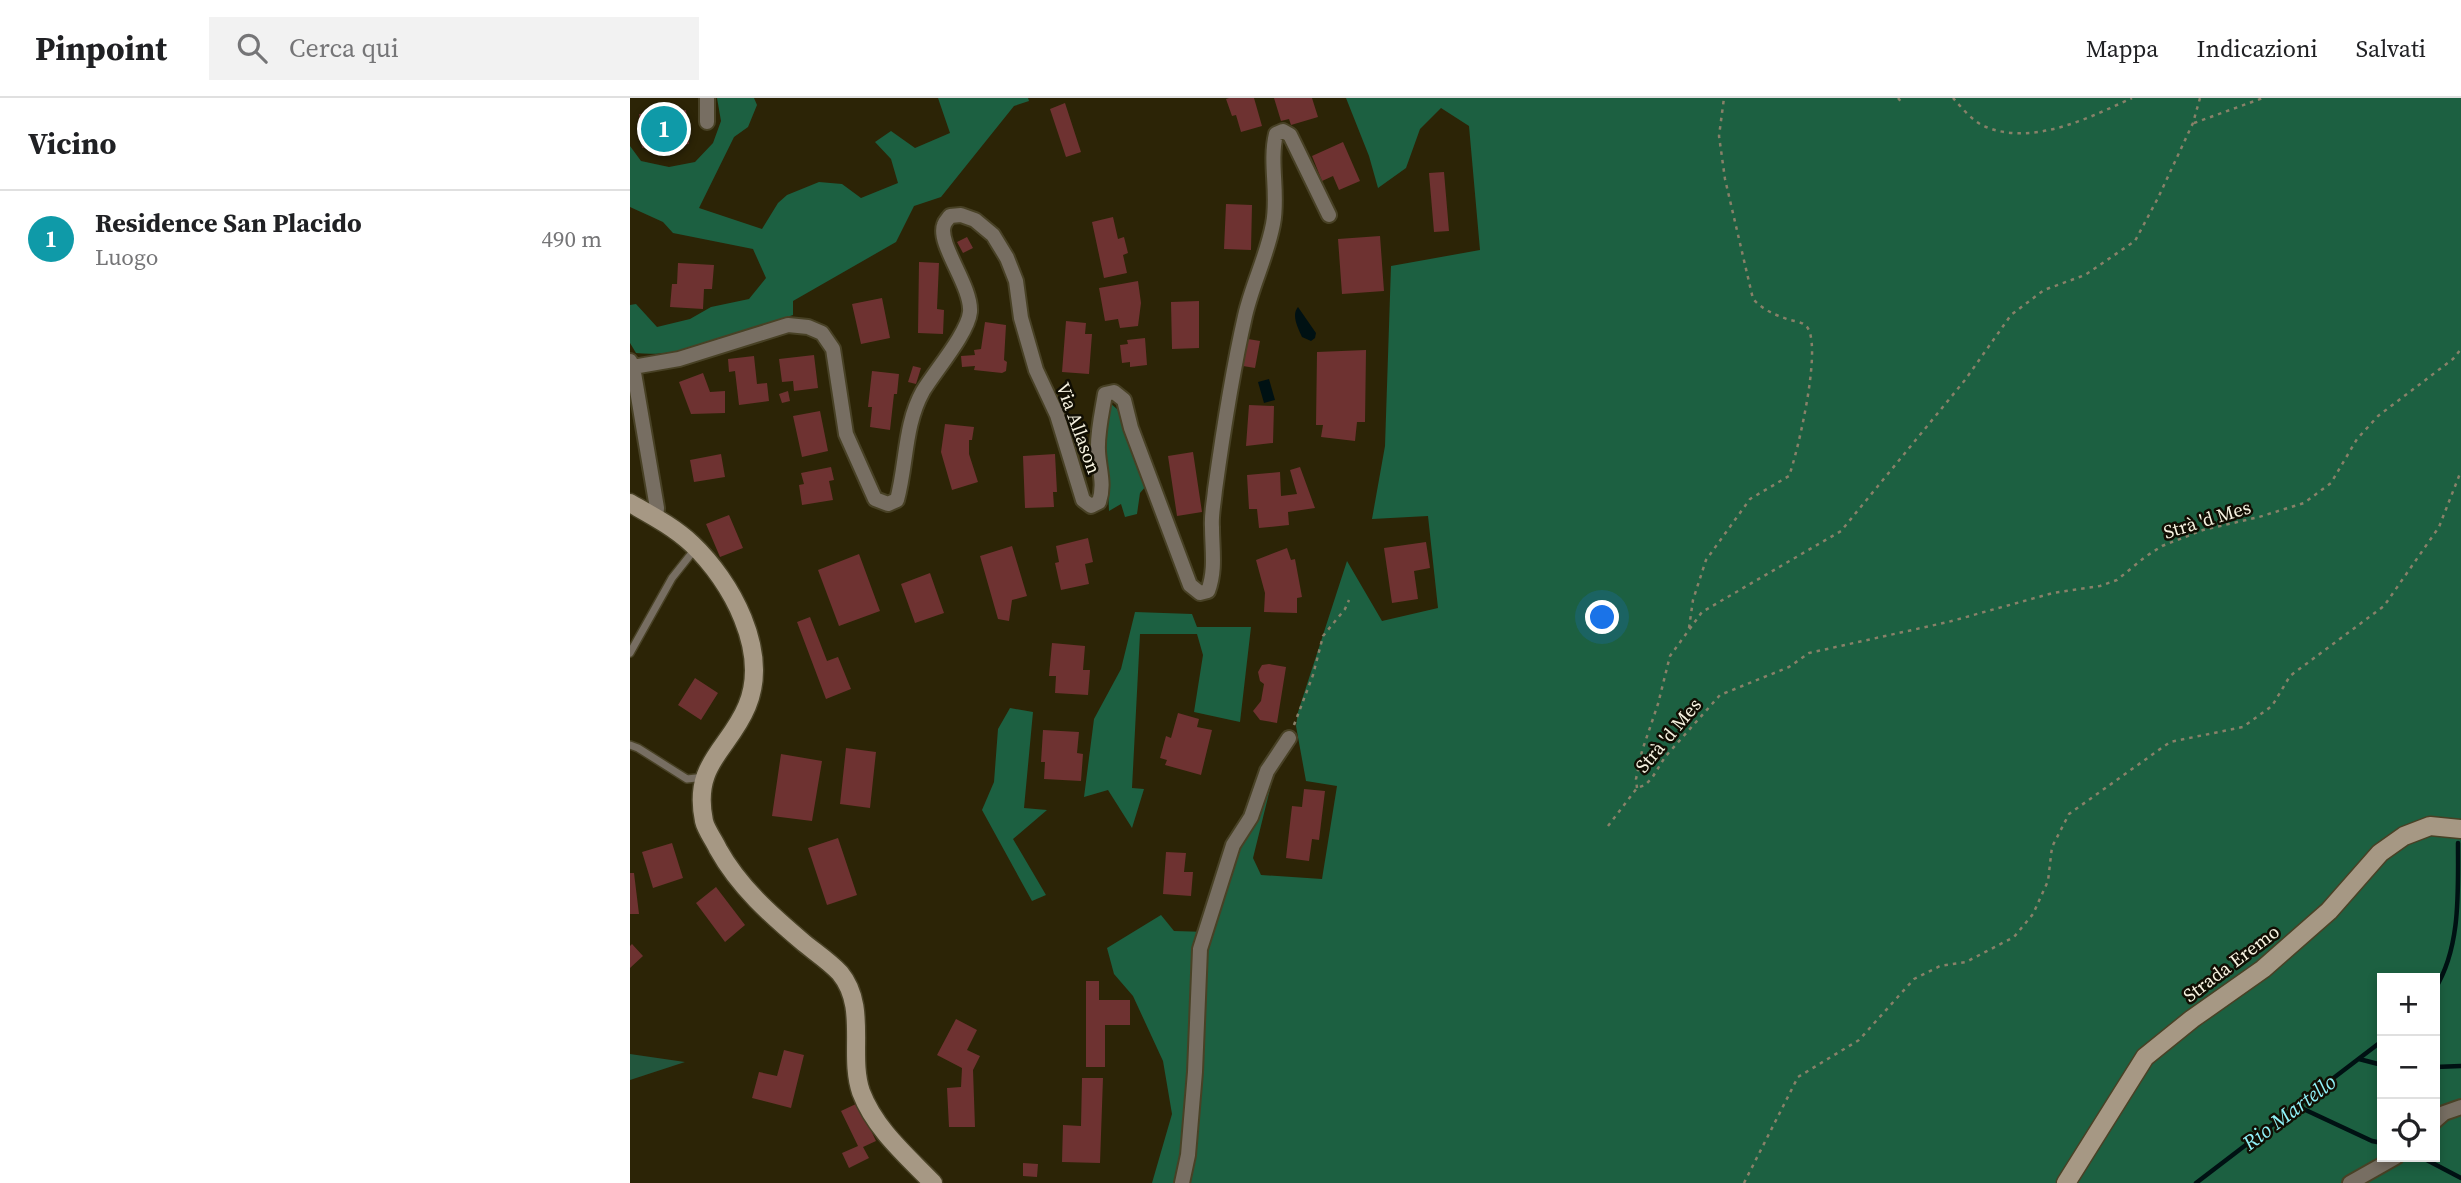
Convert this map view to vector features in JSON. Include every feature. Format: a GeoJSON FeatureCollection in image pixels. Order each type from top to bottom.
{"type":"FeatureCollection","features":[{"type":"Feature","properties":{"kind":"main road"},"geometry":{"type":"LineString","coordinates":[[630,503],[656,518],[709,562],[739,612],[750,642],[752,692],[747,708],[710,762],[702,793],[704,823],[729,868],[765,910],[840,974],[853,999],[860,1090],[884,1131],[933,1183]]}},
{"type":"Feature","properties":{"kind":"main road","name":"Strada Eremo"},"geometry":{"type":"LineString","coordinates":[[2066,1183],[2145,1058],[2192,1019],[2263,969],[2329,911],[2380,853],[2404,836],[2430,826],[2461,829]]}},
{"type":"Feature","properties":{"kind":"street"},"geometry":{"type":"LineString","coordinates":[[707,98],[707,121]]}},
{"type":"Feature","properties":{"kind":"street","name":"Via Allason"},"geometry":{"type":"LineString","coordinates":[[656,518],[657,508],[631,364],[679,359],[788,325],[808,327],[822,333],[833,349],[846,434],[860,468],[875,499],[888,504],[897,500],[910,420],[923,391],[948,354],[970,313],[967,291],[944,238],[943,225],[950,216],[961,215],[975,220],[993,235],[1007,258],[1016,281],[1021,318],[1036,370],[1057,415],[1083,500],[1091,506],[1099,502],[1103,489],[1098,450],[1101,412],[1105,394],[1114,392],[1124,400],[1140,454],[1190,585],[1200,593],[1208,591],[1212,579],[1214,552],[1212,525],[1215,491],[1245,313],[1274,221],[1277,191],[1273,145],[1276,134],[1283,131],[1290,135],[1329,215]]}},
{"type":"Feature","properties":{"kind":"street"},"geometry":{"type":"LineString","coordinates":[[1182,1183],[1188,1155],[1195,1072],[1200,949],[1233,845],[1251,817],[1267,771],[1289,738]]}},
{"type":"Feature","properties":{"kind":"street"},"geometry":{"type":"LineString","coordinates":[[2440,1117],[2461,1107]]}},
{"type":"Feature","properties":{"kind":"street"},"geometry":{"type":"LineString","coordinates":[[2350,1183],[2387,1162]]}},
{"type":"Feature","properties":{"kind":"lane"},"geometry":{"type":"LineString","coordinates":[[630,653],[672,578],[695,548]]}},
{"type":"Feature","properties":{"kind":"lane"},"geometry":{"type":"LineString","coordinates":[[630,745],[687,779],[706,777]]}},
{"type":"Feature","properties":{"kind":"path"},"geometry":{"type":"LineString","coordinates":[[1689,630],[1688,621],[1693,600],[1706,560],[1750,499],[1788,477],[1798,449],[1802,417],[1810,389],[1813,345],[1810,331],[1804,324],[1762,309],[1753,299],[1741,255],[1719,136],[1724,98]]}},
{"type":"Feature","properties":{"kind":"path"},"geometry":{"type":"LineString","coordinates":[[1898,98],[1903,104]]}},
{"type":"Feature","properties":{"kind":"path"},"geometry":{"type":"LineString","coordinates":[[1953,98],[1984,127],[2017,134],[2094,116],[2132,98]]}},
{"type":"Feature","properties":{"kind":"path","name":"Strà 'd Mes"},"geometry":{"type":"LineString","coordinates":[[2200,98],[2193,123],[2135,241],[2085,275],[2044,290],[2011,315],[1965,380],[1841,531],[1702,612],[1671,656],[1642,751],[1636,779],[1637,788],[1645,785],[1665,757],[1720,695],[1789,667],[1809,653],[1948,622],[2053,593],[2100,586],[2117,580],[2162,547],[2203,530],[2304,503],[2331,483],[2357,439],[2378,416],[2453,359],[2461,349]]}},
{"type":"Feature","properties":{"kind":"path"},"geometry":{"type":"LineString","coordinates":[[2193,123],[2263,98]]}},
{"type":"Feature","properties":{"kind":"path"},"geometry":{"type":"LineString","coordinates":[[1744,1183],[1798,1077],[1859,1040],[1914,979],[1940,966],[1966,962],[2014,937],[2033,914],[2048,881],[2052,847],[2069,814],[2170,742],[2244,727],[2272,706],[2290,676],[2384,606],[2439,527],[2461,471]]}},
{"type":"Feature","properties":{"kind":"path"},"geometry":{"type":"LineString","coordinates":[[1289,738],[1313,675],[1323,636],[1346,609],[1349,600]]}},
{"type":"Feature","properties":{"kind":"path"},"geometry":{"type":"LineString","coordinates":[[1608,826],[1637,788]]}},
{"type":"Feature","properties":{"kind":"green space"},"geometry":{"type":"Polygon","coordinates":[[[717,98],[754,98],[757,105],[748,127],[734,137],[699,208],[762,229],[778,203],[787,195],[819,182],[842,184],[861,198],[898,183],[891,159],[875,142],[891,131],[915,148],[950,133],[938,98],[1028,98],[1029,101],[1014,106],[941,197],[914,206],[896,242],[793,301],[793,315],[695,348],[655,354],[636,353],[630,343],[630,305],[636,304],[657,327],[690,319],[711,307],[749,299],[766,278],[753,249],[673,233],[663,222],[630,207],[630,146],[641,161],[669,167],[695,162],[713,143],[721,121],[717,98]]]}},
{"type":"Feature","properties":{"kind":"green space"},"geometry":{"type":"Polygon","coordinates":[[[1346,98],[2461,98],[2461,1183],[1152,1183],[1172,1114],[1163,1061],[1133,996],[1114,974],[1107,948],[1161,915],[1174,931],[1208,932],[1239,845],[1268,778],[1272,781],[1253,858],[1261,875],[1322,879],[1337,786],[1306,781],[1296,726],[1298,712],[1347,561],[1382,621],[1438,608],[1428,516],[1372,519],[1385,446],[1391,266],[1480,250],[1469,126],[1441,108],[1420,129],[1406,168],[1378,188],[1369,156],[1346,98]]]}},
{"type":"Feature","properties":{"kind":"green space"},"geometry":{"type":"Polygon","coordinates":[[[1110,403],[1122,419],[1146,486],[1140,493],[1137,514],[1125,517],[1121,504],[1109,511],[1105,425],[1110,403]]]}},
{"type":"Feature","properties":{"kind":"green space"},"geometry":{"type":"Polygon","coordinates":[[[1135,612],[1192,614],[1197,627],[1251,627],[1240,722],[1194,712],[1203,655],[1197,634],[1140,634],[1132,788],[1144,789],[1132,828],[1108,790],[1084,797],[1094,719],[1121,669],[1135,612]]]}},
{"type":"Feature","properties":{"kind":"green space"},"geometry":{"type":"Polygon","coordinates":[[[1010,708],[1033,712],[1024,808],[1047,810],[1013,839],[1046,895],[1032,901],[982,810],[994,782],[998,729],[1010,708]]]}},
{"type":"Feature","properties":{"kind":"green space"},"geometry":{"type":"Polygon","coordinates":[[[630,1054],[685,1062],[630,1080],[630,1054]]]}},
{"type":"Feature","properties":{"kind":"shaded area"},"geometry":{"type":"Polygon","coordinates":[[[1298,307],[1316,333],[1311,341],[1302,337],[1297,326],[1295,314],[1298,307]]]}},
{"type":"Feature","properties":{"kind":"shaded area"},"geometry":{"type":"Polygon","coordinates":[[[1269,379],[1275,400],[1264,403],[1258,382],[1269,379]]]}},
{"type":"Feature","properties":{"kind":"building"},"geometry":{"type":"Polygon","coordinates":[[[1254,98],[1262,126],[1241,132],[1236,115],[1232,116],[1226,99],[1254,98]]]}},
{"type":"Feature","properties":{"kind":"building"},"geometry":{"type":"Polygon","coordinates":[[[1274,98],[1312,98],[1318,117],[1291,125],[1289,119],[1281,121],[1274,98]]]}},
{"type":"Feature","properties":{"kind":"building"},"geometry":{"type":"Polygon","coordinates":[[[1065,103],[1081,152],[1066,157],[1050,109],[1065,103]]]}},
{"type":"Feature","properties":{"kind":"building"},"geometry":{"type":"Polygon","coordinates":[[[686,110],[689,144],[642,148],[639,114],[686,110]]]}},
{"type":"Feature","properties":{"kind":"building"},"geometry":{"type":"Polygon","coordinates":[[[1343,142],[1360,181],[1339,190],[1333,176],[1322,181],[1312,156],[1343,142]]]}},
{"type":"Feature","properties":{"kind":"building"},"geometry":{"type":"Polygon","coordinates":[[[1444,172],[1449,231],[1434,232],[1429,173],[1444,172]]]}},
{"type":"Feature","properties":{"kind":"building"},"geometry":{"type":"Polygon","coordinates":[[[1226,204],[1252,205],[1251,250],[1224,249],[1226,204]]]}},
{"type":"Feature","properties":{"kind":"building"},"geometry":{"type":"Polygon","coordinates":[[[1113,217],[1118,239],[1124,237],[1128,253],[1123,255],[1127,273],[1104,278],[1092,222],[1113,217]]]}},
{"type":"Feature","properties":{"kind":"building"},"geometry":{"type":"Polygon","coordinates":[[[1380,236],[1384,291],[1342,294],[1338,239],[1380,236]]]}},
{"type":"Feature","properties":{"kind":"building"},"geometry":{"type":"Polygon","coordinates":[[[967,237],[973,248],[963,253],[957,242],[967,237]]]}},
{"type":"Feature","properties":{"kind":"building"},"geometry":{"type":"Polygon","coordinates":[[[919,262],[939,263],[937,309],[944,310],[943,334],[918,333],[919,262]]]}},
{"type":"Feature","properties":{"kind":"building"},"geometry":{"type":"Polygon","coordinates":[[[678,263],[714,265],[712,289],[704,289],[703,309],[670,307],[672,284],[677,284],[678,263]]]}},
{"type":"Feature","properties":{"kind":"building"},"geometry":{"type":"Polygon","coordinates":[[[1138,281],[1141,303],[1138,326],[1120,328],[1118,319],[1105,321],[1099,288],[1138,281]]]}},
{"type":"Feature","properties":{"kind":"building"},"geometry":{"type":"Polygon","coordinates":[[[882,298],[890,338],[861,344],[852,304],[882,298]]]}},
{"type":"Feature","properties":{"kind":"building"},"geometry":{"type":"Polygon","coordinates":[[[1199,301],[1199,348],[1172,349],[1171,302],[1199,301]]]}},
{"type":"Feature","properties":{"kind":"building"},"geometry":{"type":"Polygon","coordinates":[[[1066,321],[1086,323],[1085,334],[1092,334],[1089,374],[1062,372],[1066,321]]]}},
{"type":"Feature","properties":{"kind":"building"},"geometry":{"type":"Polygon","coordinates":[[[985,322],[1006,325],[1004,360],[1007,362],[1006,371],[1002,373],[974,370],[975,366],[962,367],[961,356],[975,355],[974,350],[981,349],[985,322]]]}},
{"type":"Feature","properties":{"kind":"building"},"geometry":{"type":"Polygon","coordinates":[[[1145,338],[1147,365],[1130,367],[1130,362],[1122,363],[1120,345],[1128,344],[1127,340],[1145,338]]]}},
{"type":"Feature","properties":{"kind":"building"},"geometry":{"type":"Polygon","coordinates":[[[1248,339],[1260,341],[1255,368],[1243,366],[1248,339]]]}},
{"type":"Feature","properties":{"kind":"building"},"geometry":{"type":"Polygon","coordinates":[[[1366,350],[1365,422],[1357,422],[1355,441],[1321,437],[1323,425],[1316,425],[1317,352],[1366,350]]]}},
{"type":"Feature","properties":{"kind":"building"},"geometry":{"type":"Polygon","coordinates":[[[814,355],[818,388],[794,391],[793,381],[782,382],[779,359],[814,355]]]}},
{"type":"Feature","properties":{"kind":"building"},"geometry":{"type":"Polygon","coordinates":[[[754,356],[757,384],[767,383],[769,401],[739,405],[735,371],[729,372],[728,359],[754,356]]]}},
{"type":"Feature","properties":{"kind":"building"},"geometry":{"type":"Polygon","coordinates":[[[913,366],[921,368],[916,384],[908,382],[913,366]]]}},
{"type":"Feature","properties":{"kind":"building"},"geometry":{"type":"Polygon","coordinates":[[[872,371],[899,374],[890,430],[870,427],[872,407],[868,407],[872,371]]]}},
{"type":"Feature","properties":{"kind":"building"},"geometry":{"type":"Polygon","coordinates":[[[703,373],[710,392],[725,391],[725,413],[691,414],[679,382],[703,373]]]}},
{"type":"Feature","properties":{"kind":"building"},"geometry":{"type":"Polygon","coordinates":[[[788,391],[790,401],[782,403],[779,394],[788,391]]]}},
{"type":"Feature","properties":{"kind":"building"},"geometry":{"type":"Polygon","coordinates":[[[1249,405],[1274,406],[1273,443],[1246,446],[1249,405]]]}},
{"type":"Feature","properties":{"kind":"building"},"geometry":{"type":"Polygon","coordinates":[[[820,411],[828,451],[802,457],[793,416],[820,411]]]}},
{"type":"Feature","properties":{"kind":"building"},"geometry":{"type":"Polygon","coordinates":[[[945,424],[974,427],[972,440],[969,440],[969,454],[978,482],[952,490],[941,452],[945,424]]]}},
{"type":"Feature","properties":{"kind":"building"},"geometry":{"type":"Polygon","coordinates":[[[1193,452],[1202,512],[1177,516],[1168,456],[1193,452]]]}},
{"type":"Feature","properties":{"kind":"building"},"geometry":{"type":"Polygon","coordinates":[[[721,454],[725,477],[694,482],[690,460],[721,454]]]}},
{"type":"Feature","properties":{"kind":"building"},"geometry":{"type":"Polygon","coordinates":[[[1055,454],[1057,492],[1053,492],[1054,507],[1025,508],[1023,456],[1055,454]]]}},
{"type":"Feature","properties":{"kind":"building"},"geometry":{"type":"Polygon","coordinates":[[[831,467],[834,480],[829,481],[833,500],[802,505],[799,485],[804,484],[801,473],[831,467]]]}},
{"type":"Feature","properties":{"kind":"building"},"geometry":{"type":"Polygon","coordinates":[[[1300,467],[1315,508],[1288,512],[1289,525],[1259,528],[1257,509],[1249,509],[1247,475],[1280,472],[1281,496],[1297,494],[1290,470],[1300,467]]]}},
{"type":"Feature","properties":{"kind":"building"},"geometry":{"type":"Polygon","coordinates":[[[729,515],[743,548],[720,557],[706,524],[729,515]]]}},
{"type":"Feature","properties":{"kind":"building"},"geometry":{"type":"Polygon","coordinates":[[[1088,538],[1093,562],[1085,564],[1089,584],[1061,590],[1055,563],[1059,562],[1056,546],[1088,538]]]}},
{"type":"Feature","properties":{"kind":"building"},"geometry":{"type":"Polygon","coordinates":[[[1426,542],[1430,568],[1414,571],[1418,599],[1392,603],[1384,548],[1426,542]]]}},
{"type":"Feature","properties":{"kind":"building"},"geometry":{"type":"Polygon","coordinates":[[[1012,546],[1027,596],[1012,600],[1009,621],[998,619],[980,556],[1012,546]]]}},
{"type":"Feature","properties":{"kind":"building"},"geometry":{"type":"Polygon","coordinates":[[[1287,548],[1291,560],[1295,559],[1302,597],[1297,598],[1297,613],[1264,612],[1265,593],[1256,560],[1287,548]]]}},
{"type":"Feature","properties":{"kind":"building"},"geometry":{"type":"Polygon","coordinates":[[[859,554],[880,611],[839,626],[818,570],[859,554]]]}},
{"type":"Feature","properties":{"kind":"building"},"geometry":{"type":"Polygon","coordinates":[[[930,573],[944,613],[915,623],[901,584],[930,573]]]}},
{"type":"Feature","properties":{"kind":"building"},"geometry":{"type":"Polygon","coordinates":[[[810,617],[827,661],[838,657],[851,689],[826,699],[797,622],[810,617]]]}},
{"type":"Feature","properties":{"kind":"building"},"geometry":{"type":"Polygon","coordinates":[[[1052,643],[1085,646],[1083,670],[1090,670],[1088,695],[1055,693],[1056,676],[1049,676],[1052,643]]]}},
{"type":"Feature","properties":{"kind":"building"},"geometry":{"type":"Polygon","coordinates":[[[1262,665],[1286,667],[1277,723],[1260,720],[1253,711],[1261,701],[1264,684],[1260,681],[1258,672],[1262,665]]]}},
{"type":"Feature","properties":{"kind":"building"},"geometry":{"type":"Polygon","coordinates":[[[695,678],[718,693],[701,720],[678,705],[695,678]]]}},
{"type":"Feature","properties":{"kind":"building"},"geometry":{"type":"Polygon","coordinates":[[[1178,713],[1199,719],[1197,727],[1212,730],[1201,775],[1165,765],[1167,760],[1160,758],[1166,736],[1171,738],[1178,713]]]}},
{"type":"Feature","properties":{"kind":"building"},"geometry":{"type":"Polygon","coordinates":[[[1043,730],[1079,732],[1077,753],[1083,754],[1081,781],[1044,779],[1045,762],[1041,762],[1043,730]]]}},
{"type":"Feature","properties":{"kind":"building"},"geometry":{"type":"Polygon","coordinates":[[[846,748],[876,752],[870,808],[840,804],[846,748]]]}},
{"type":"Feature","properties":{"kind":"building"},"geometry":{"type":"Polygon","coordinates":[[[781,754],[822,761],[812,821],[772,816],[781,754]]]}},
{"type":"Feature","properties":{"kind":"building"},"geometry":{"type":"Polygon","coordinates":[[[1304,789],[1325,791],[1319,840],[1312,839],[1309,861],[1286,858],[1292,806],[1302,807],[1304,789]]]}},
{"type":"Feature","properties":{"kind":"building"},"geometry":{"type":"Polygon","coordinates":[[[838,838],[857,895],[827,905],[808,848],[838,838]]]}},
{"type":"Feature","properties":{"kind":"building"},"geometry":{"type":"Polygon","coordinates":[[[672,843],[683,878],[653,888],[642,852],[672,843]]]}},
{"type":"Feature","properties":{"kind":"building"},"geometry":{"type":"Polygon","coordinates":[[[1166,852],[1186,853],[1184,872],[1193,872],[1191,896],[1163,894],[1166,852]]]}},
{"type":"Feature","properties":{"kind":"building"},"geometry":{"type":"Polygon","coordinates":[[[630,873],[634,873],[639,914],[630,914],[630,873]]]}},
{"type":"Feature","properties":{"kind":"building"},"geometry":{"type":"Polygon","coordinates":[[[716,887],[745,925],[725,942],[696,903],[716,887]]]}},
{"type":"Feature","properties":{"kind":"building"},"geometry":{"type":"Polygon","coordinates":[[[632,944],[643,956],[630,968],[630,946],[632,944]]]}},
{"type":"Feature","properties":{"kind":"building"},"geometry":{"type":"Polygon","coordinates":[[[1086,981],[1099,981],[1099,1000],[1130,1000],[1130,1025],[1105,1025],[1105,1067],[1086,1067],[1086,981]]]}},
{"type":"Feature","properties":{"kind":"building"},"geometry":{"type":"Polygon","coordinates":[[[956,1019],[977,1030],[967,1050],[980,1056],[973,1070],[975,1127],[949,1127],[947,1088],[961,1087],[962,1068],[937,1055],[956,1019]]]}},
{"type":"Feature","properties":{"kind":"building"},"geometry":{"type":"Polygon","coordinates":[[[784,1050],[804,1055],[791,1108],[752,1098],[759,1072],[777,1076],[784,1050]]]}},
{"type":"Feature","properties":{"kind":"building"},"geometry":{"type":"Polygon","coordinates":[[[1082,1078],[1103,1078],[1100,1163],[1062,1162],[1063,1125],[1081,1126],[1082,1078]]]}},
{"type":"Feature","properties":{"kind":"building"},"geometry":{"type":"Polygon","coordinates":[[[858,1103],[876,1141],[863,1147],[869,1158],[849,1168],[842,1153],[858,1146],[841,1111],[858,1103]]]}},
{"type":"Feature","properties":{"kind":"building"},"geometry":{"type":"Polygon","coordinates":[[[1023,1163],[1038,1164],[1037,1177],[1023,1176],[1023,1163]]]}},
{"type":"Feature","properties":{"kind":"waterway","name":"Rio Martello"},"geometry":{"type":"LineString","coordinates":[[2440,979],[2454,937],[2458,899],[2458,843]]}},
{"type":"Feature","properties":{"kind":"waterway","name":"Rio Martello"},"geometry":{"type":"LineString","coordinates":[[2196,1183],[2377,1045]]}},
{"type":"Feature","properties":{"kind":"waterway"},"geometry":{"type":"LineString","coordinates":[[2359,1059],[2377,1064]]}},
{"type":"Feature","properties":{"kind":"waterway"},"geometry":{"type":"LineString","coordinates":[[2440,1067],[2461,1066]]}},
{"type":"Feature","properties":{"kind":"waterway"},"geometry":{"type":"LineString","coordinates":[[2297,1106],[2377,1142]]}},
{"type":"Feature","properties":{"kind":"waterway"},"geometry":{"type":"LineString","coordinates":[[2431,1162],[2461,1178]]}},
{"type":"Feature","properties":{"kind":"place","name":"Residence San Placido"},"geometry":{"type":"Point","coordinates":[664,129]}}]}
